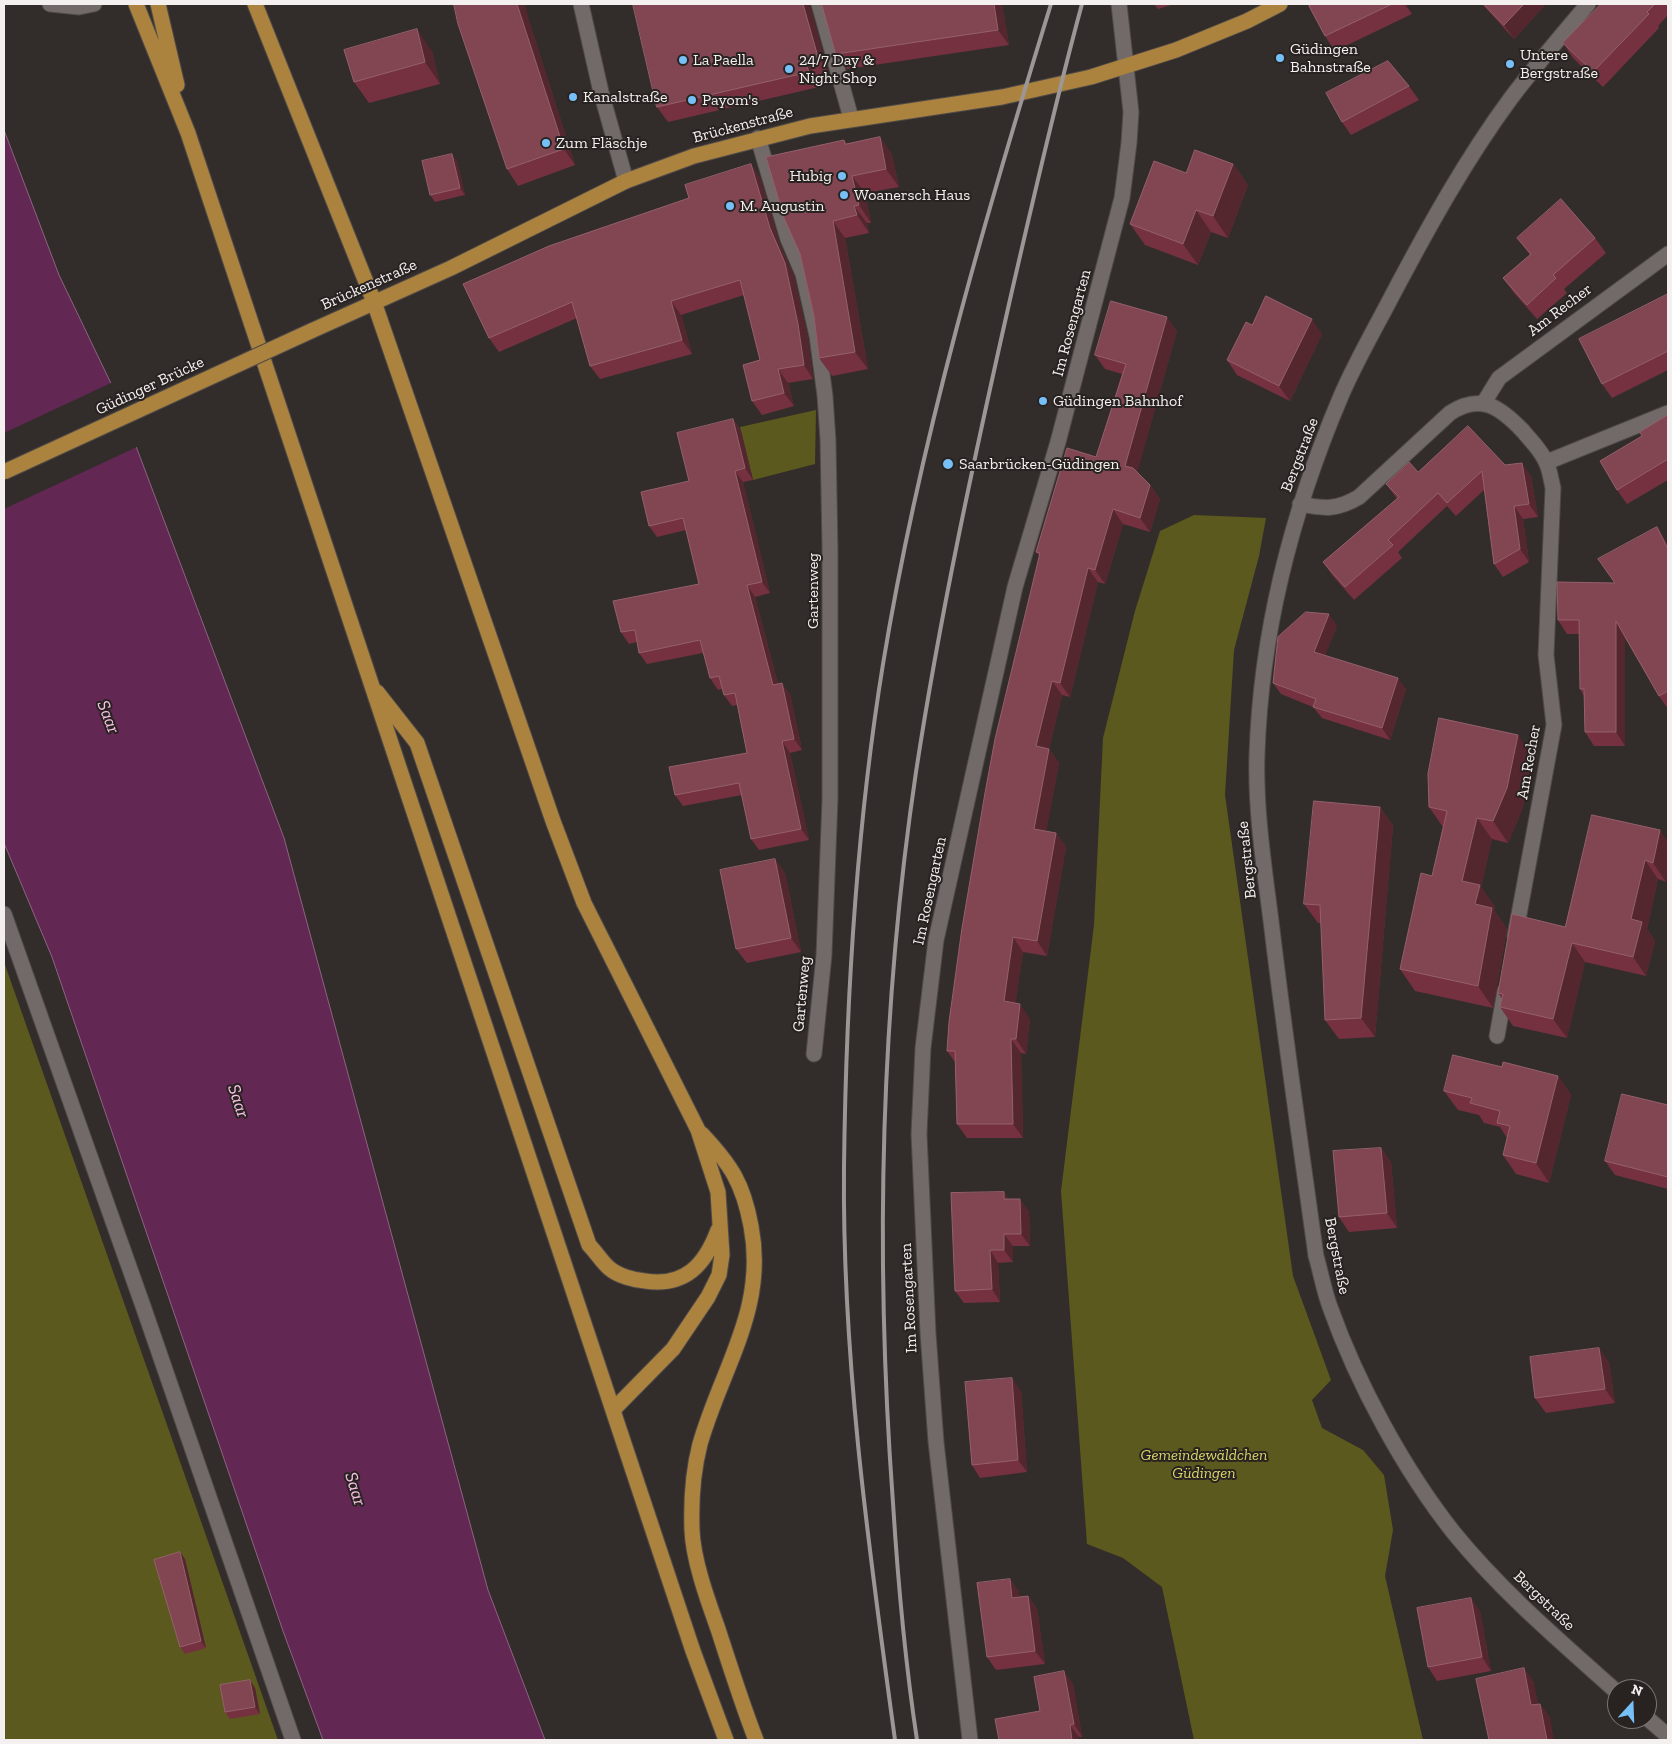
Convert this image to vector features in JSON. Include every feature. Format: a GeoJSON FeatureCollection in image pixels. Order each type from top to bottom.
{"type":"FeatureCollection","features":[{"type":"Feature","properties":{"kind":"main road"},"geometry":{"type":"LineString","coordinates":[[136,4],[188,133],[693,1651],[726,1740]]}},
{"type":"Feature","properties":{"kind":"main road"},"geometry":{"type":"LineString","coordinates":[[158,4],[188,133]]}},
{"type":"Feature","properties":{"kind":"main road"},"geometry":{"type":"LineString","coordinates":[[255,4],[374,302],[553,821],[584,903],[698,1130],[718,1192],[721,1262],[718,1275],[708,1297],[673,1349],[613,1410]]}},
{"type":"Feature","properties":{"kind":"main road","name":"Brückenstraße"},"geometry":{"type":"LineString","coordinates":[[312,332],[451,268],[626,182],[694,156],[758,138],[851,118],[1024,93],[1126,66],[1176,50],[1247,21],[1280,4]]}},
{"type":"Feature","properties":{"kind":"main road","name":"Güdinger Brücke"},"geometry":{"type":"LineString","coordinates":[[4,472],[312,332]]}},
{"type":"Feature","properties":{"kind":"main road"},"geometry":{"type":"LineString","coordinates":[[370,683],[417,743],[589,1245],[610,1269],[634,1280],[663,1284],[681,1278],[699,1264],[711,1248],[720,1224]]}},
{"type":"Feature","properties":{"kind":"main road"},"geometry":{"type":"LineString","coordinates":[[698,1130],[726,1160],[738,1180],[748,1214],[755,1249],[755,1280],[748,1314],[700,1444],[694,1477],[692,1532],[705,1590],[756,1740]]}},
{"type":"Feature","properties":{"kind":"street"},"geometry":{"type":"LineString","coordinates":[[50,4],[79,7],[94,4]]}},
{"type":"Feature","properties":{"kind":"street"},"geometry":{"type":"LineString","coordinates":[[581,4],[601,92],[626,182]]}},
{"type":"Feature","properties":{"kind":"street"},"geometry":{"type":"LineString","coordinates":[[819,4],[851,118]]}},
{"type":"Feature","properties":{"kind":"street","name":"Im Rosengarten"},"geometry":{"type":"LineString","coordinates":[[970,1740],[939,1472],[928,1333],[919,1134],[923,1048],[936,940],[1015,587],[1071,394],[1122,198],[1129,142],[1130,112],[1119,4]]}},
{"type":"Feature","properties":{"kind":"street","name":"Bergstraße"},"geometry":{"type":"LineString","coordinates":[[1588,4],[1511,98],[1440,207],[1342,395],[1300,504],[1286,554],[1266,656],[1260,701],[1256,757],[1259,808],[1274,946],[1316,1256],[1329,1306],[1352,1363],[1378,1414],[1422,1488],[1454,1533],[1493,1577],[1541,1624],[1607,1683]]}},
{"type":"Feature","properties":{"kind":"street","name":"Gartenweg"},"geometry":{"type":"LineString","coordinates":[[758,138],[788,239],[805,282],[817,336],[827,431],[830,549],[830,799],[824,954],[814,1054]]}},
{"type":"Feature","properties":{"kind":"street","name":"Am Recher"},"geometry":{"type":"LineString","coordinates":[[1513,948],[1554,725],[1546,655],[1553,488],[1547,462],[1539,449],[1501,410],[1483,404],[1499,378],[1668,254]]}},
{"type":"Feature","properties":{"kind":"street"},"geometry":{"type":"LineString","coordinates":[[1300,504],[1320,508],[1344,506],[1359,497],[1450,413],[1464,404],[1483,404]]}},
{"type":"Feature","properties":{"kind":"street"},"geometry":{"type":"LineString","coordinates":[[1547,462],[1668,413]]}},
{"type":"Feature","properties":{"kind":"street"},"geometry":{"type":"LineString","coordinates":[[4,914],[143,1306],[293,1740]]}},
{"type":"Feature","properties":{"kind":"street"},"geometry":{"type":"LineString","coordinates":[[1497,1036],[1508,978]]}},
{"type":"Feature","properties":{"kind":"green space"},"geometry":{"type":"Polygon","coordinates":[[[816,410],[815,464],[753,480],[740,427],[816,410]]]}},
{"type":"Feature","properties":{"kind":"green space","name":"Gemeindewäldchen Güdingen"},"geometry":{"type":"Polygon","coordinates":[[[1194,515],[1266,518],[1259,556],[1234,650],[1225,795],[1293,1276],[1331,1380],[1312,1400],[1322,1428],[1363,1450],[1384,1475],[1393,1530],[1385,1576],[1423,1740],[1194,1740],[1162,1587],[1123,1558],[1087,1544],[1061,1191],[1094,925],[1103,738],[1135,611],[1160,531],[1194,515]]]}},
{"type":"Feature","properties":{"kind":"green space"},"geometry":{"type":"Polygon","coordinates":[[[4,962],[278,1740],[4,1740],[4,962]]]}},
{"type":"Feature","properties":{"kind":"water","name":"Saar"},"geometry":{"type":"Polygon","coordinates":[[[4,130],[59,275],[117,396],[284,838],[488,1590],[545,1740],[323,1740],[283,1631],[52,957],[4,843],[4,130]]]}},
{"type":"Feature","properties":{"kind":"pier"},"geometry":{"type":"Polygon","coordinates":[[[113,382],[139,446],[4,509],[4,433],[113,382]]]}},
{"type":"Feature","properties":{"kind":"building"},"geometry":{"type":"Polygon","coordinates":[[[454,4],[517,4],[564,149],[507,169],[458,24],[454,4]]]}},
{"type":"Feature","properties":{"kind":"building"},"geometry":{"type":"Polygon","coordinates":[[[633,4],[803,4],[818,57],[805,60],[809,72],[657,107],[633,4]]]}},
{"type":"Feature","properties":{"kind":"building"},"geometry":{"type":"Polygon","coordinates":[[[822,4],[994,4],[998,30],[836,54],[822,4]]]}},
{"type":"Feature","properties":{"kind":"building"},"geometry":{"type":"Polygon","coordinates":[[[1314,4],[1392,4],[1325,36],[1309,6],[1314,4]]]}},
{"type":"Feature","properties":{"kind":"building"},"geometry":{"type":"Polygon","coordinates":[[[1484,4],[1524,4],[1504,25],[1484,4]]]}},
{"type":"Feature","properties":{"kind":"building"},"geometry":{"type":"Polygon","coordinates":[[[1601,4],[1655,4],[1647,12],[1649,14],[1593,72],[1563,43],[1601,4]]]}},
{"type":"Feature","properties":{"kind":"building"},"geometry":{"type":"Polygon","coordinates":[[[417,29],[425,62],[354,82],[344,50],[417,29]]]}},
{"type":"Feature","properties":{"kind":"building"},"geometry":{"type":"Polygon","coordinates":[[[1388,61],[1409,86],[1342,122],[1326,93],[1388,61]]]}},
{"type":"Feature","properties":{"kind":"building"},"geometry":{"type":"Polygon","coordinates":[[[880,137],[886,169],[852,176],[859,205],[854,206],[857,215],[833,221],[855,352],[819,358],[814,316],[800,254],[784,218],[766,157],[844,140],[845,144],[880,137]]]}},
{"type":"Feature","properties":{"kind":"building"},"geometry":{"type":"Polygon","coordinates":[[[1195,150],[1233,164],[1213,216],[1196,210],[1183,244],[1130,224],[1154,161],[1186,173],[1195,150]]]}},
{"type":"Feature","properties":{"kind":"building"},"geometry":{"type":"Polygon","coordinates":[[[452,154],[460,188],[430,195],[422,161],[452,154]]]}},
{"type":"Feature","properties":{"kind":"building"},"geometry":{"type":"Polygon","coordinates":[[[751,164],[770,228],[785,263],[798,324],[804,365],[778,369],[784,393],[752,401],[743,365],[760,360],[740,280],[671,301],[682,340],[590,366],[572,302],[489,338],[463,284],[549,246],[689,198],[685,185],[751,164]]]}},
{"type":"Feature","properties":{"kind":"building"},"geometry":{"type":"Polygon","coordinates":[[[1561,199],[1595,238],[1553,275],[1556,278],[1527,305],[1503,278],[1531,254],[1517,238],[1561,199]]]}},
{"type":"Feature","properties":{"kind":"building"},"geometry":{"type":"Polygon","coordinates":[[[1668,294],[1668,351],[1602,384],[1579,339],[1668,294]]]}},
{"type":"Feature","properties":{"kind":"building"},"geometry":{"type":"Polygon","coordinates":[[[1266,296],[1312,319],[1279,386],[1227,360],[1246,322],[1252,325],[1266,296]]]}},
{"type":"Feature","properties":{"kind":"building"},"geometry":{"type":"Polygon","coordinates":[[[1111,301],[1167,317],[1125,466],[1133,468],[1150,485],[1140,518],[1113,509],[1095,570],[1088,568],[1060,683],[1052,681],[1036,746],[1049,749],[1034,829],[1056,833],[1037,941],[1013,937],[1004,1001],[1020,1004],[1016,1039],[1011,1039],[1013,1124],[957,1124],[955,1051],[947,1051],[949,1022],[962,928],[995,739],[1040,553],[1036,552],[1067,448],[1096,457],[1126,364],[1095,355],[1111,301]]]}},
{"type":"Feature","properties":{"kind":"building"},"geometry":{"type":"Polygon","coordinates":[[[1668,415],[1668,459],[1617,490],[1600,461],[1642,436],[1640,432],[1668,415]]]}},
{"type":"Feature","properties":{"kind":"building"},"geometry":{"type":"Polygon","coordinates":[[[733,419],[745,468],[735,471],[762,582],[747,585],[773,685],[782,683],[794,739],[782,741],[801,829],[751,839],[739,783],[675,795],[669,767],[747,753],[735,693],[724,695],[719,676],[710,678],[700,640],[639,653],[635,630],[621,632],[613,601],[699,584],[683,518],[649,526],[641,492],[689,481],[677,433],[733,419]]]}},
{"type":"Feature","properties":{"kind":"building"},"geometry":{"type":"Polygon","coordinates":[[[1468,426],[1505,465],[1522,463],[1529,504],[1514,506],[1520,549],[1494,564],[1482,471],[1447,503],[1438,493],[1388,540],[1393,545],[1345,587],[1323,562],[1399,497],[1386,484],[1409,462],[1418,472],[1468,426]]]}},
{"type":"Feature","properties":{"kind":"building"},"geometry":{"type":"Polygon","coordinates":[[[1657,527],[1668,549],[1668,691],[1659,696],[1616,621],[1616,732],[1585,732],[1584,689],[1580,689],[1579,620],[1558,620],[1557,582],[1615,583],[1598,559],[1657,527]]]}},
{"type":"Feature","properties":{"kind":"building"},"geometry":{"type":"Polygon","coordinates":[[[1306,612],[1329,614],[1314,652],[1398,678],[1382,728],[1313,707],[1316,699],[1273,683],[1278,637],[1306,612]]]}},
{"type":"Feature","properties":{"kind":"building"},"geometry":{"type":"Polygon","coordinates":[[[1439,718],[1518,735],[1507,788],[1493,821],[1477,818],[1462,881],[1480,885],[1475,904],[1492,908],[1478,986],[1400,969],[1421,873],[1432,876],[1447,811],[1429,807],[1428,774],[1439,718]]]}},
{"type":"Feature","properties":{"kind":"building"},"geometry":{"type":"Polygon","coordinates":[[[1314,801],[1380,807],[1361,1018],[1325,1020],[1320,905],[1304,904],[1314,801]]]}},
{"type":"Feature","properties":{"kind":"building"},"geometry":{"type":"Polygon","coordinates":[[[1592,815],[1660,830],[1653,863],[1645,860],[1631,919],[1642,922],[1633,957],[1572,943],[1553,1019],[1500,1007],[1503,994],[1498,993],[1512,914],[1565,927],[1592,815]]]}},
{"type":"Feature","properties":{"kind":"building"},"geometry":{"type":"Polygon","coordinates":[[[775,859],[791,938],[736,949],[720,870],[775,859]]]}},
{"type":"Feature","properties":{"kind":"building"},"geometry":{"type":"Polygon","coordinates":[[[1453,1055],[1502,1067],[1503,1062],[1558,1076],[1536,1163],[1503,1155],[1510,1126],[1497,1123],[1500,1111],[1470,1103],[1472,1098],[1444,1091],[1453,1055]]]}},
{"type":"Feature","properties":{"kind":"building"},"geometry":{"type":"Polygon","coordinates":[[[1622,1094],[1668,1105],[1668,1177],[1605,1161],[1622,1094]]]}},
{"type":"Feature","properties":{"kind":"building"},"geometry":{"type":"Polygon","coordinates":[[[1381,1148],[1387,1213],[1339,1217],[1333,1151],[1381,1148]]]}},
{"type":"Feature","properties":{"kind":"building"},"geometry":{"type":"Polygon","coordinates":[[[1004,1192],[1004,1199],[1020,1199],[1021,1234],[1004,1234],[1004,1250],[990,1250],[992,1289],[955,1291],[951,1193],[1004,1192]]]}},
{"type":"Feature","properties":{"kind":"building"},"geometry":{"type":"Polygon","coordinates":[[[1599,1348],[1605,1389],[1535,1398],[1530,1357],[1599,1348]]]}},
{"type":"Feature","properties":{"kind":"building"},"geometry":{"type":"Polygon","coordinates":[[[1012,1378],[1018,1460],[972,1465],[965,1382],[1012,1378]]]}},
{"type":"Feature","properties":{"kind":"building"},"geometry":{"type":"Polygon","coordinates":[[[180,1552],[201,1641],[180,1647],[154,1560],[180,1552]]]}},
{"type":"Feature","properties":{"kind":"building"},"geometry":{"type":"Polygon","coordinates":[[[1010,1579],[1012,1598],[1028,1596],[1035,1651],[987,1657],[977,1583],[1010,1579]]]}},
{"type":"Feature","properties":{"kind":"building"},"geometry":{"type":"Polygon","coordinates":[[[1471,1598],[1482,1657],[1428,1667],[1417,1608],[1471,1598]]]}},
{"type":"Feature","properties":{"kind":"building"},"geometry":{"type":"Polygon","coordinates":[[[1524,1668],[1531,1705],[1540,1704],[1547,1740],[1489,1740],[1476,1679],[1524,1668]]]}},
{"type":"Feature","properties":{"kind":"building"},"geometry":{"type":"Polygon","coordinates":[[[1064,1671],[1074,1724],[1070,1725],[1072,1740],[999,1740],[995,1719],[1040,1711],[1034,1677],[1064,1671]]]}},
{"type":"Feature","properties":{"kind":"building"},"geometry":{"type":"Polygon","coordinates":[[[250,1680],[255,1707],[225,1712],[220,1685],[250,1680]]]}},
{"type":"Feature","properties":{"kind":"railway"},"geometry":{"type":"LineString","coordinates":[[895,1740],[867,1526],[852,1383],[847,1311],[844,1167],[845,1104],[850,978],[859,852],[883,664],[915,497],[978,249],[1051,4]]}},
{"type":"Feature","properties":{"kind":"railway"},"geometry":{"type":"LineString","coordinates":[[917,1740],[905,1651],[897,1563],[887,1412],[884,1320],[884,1137],[895,954],[916,772],[947,596],[1009,304],[1053,116],[1082,4]]}},
{"type":"Feature","properties":{"kind":"place","name":"Güdingen Bahnstraße"},"geometry":{"type":"Point","coordinates":[1280,58]}},
{"type":"Feature","properties":{"kind":"place","name":"La Paella"},"geometry":{"type":"Point","coordinates":[683,60]}},
{"type":"Feature","properties":{"kind":"place","name":"Untere Bergstraße"},"geometry":{"type":"Point","coordinates":[1510,64]}},
{"type":"Feature","properties":{"kind":"place","name":"24/7 Day & Night Shop"},"geometry":{"type":"Point","coordinates":[789,69]}},
{"type":"Feature","properties":{"kind":"place","name":"Kanalstraße"},"geometry":{"type":"Point","coordinates":[573,97]}},
{"type":"Feature","properties":{"kind":"place","name":"Payom's"},"geometry":{"type":"Point","coordinates":[692,100]}},
{"type":"Feature","properties":{"kind":"place","name":"Zum Fläschje"},"geometry":{"type":"Point","coordinates":[546,143]}},
{"type":"Feature","properties":{"kind":"place","name":"Hubig"},"geometry":{"type":"Point","coordinates":[842,176]}},
{"type":"Feature","properties":{"kind":"place","name":"Woanersch Haus"},"geometry":{"type":"Point","coordinates":[844,195]}},
{"type":"Feature","properties":{"kind":"place","name":"M. Augustin"},"geometry":{"type":"Point","coordinates":[730,206]}},
{"type":"Feature","properties":{"kind":"place","name":"Güdingen Bahnhof"},"geometry":{"type":"Point","coordinates":[1043,401]}},
{"type":"Feature","properties":{"kind":"place","name":"Saarbrücken-Güdingen"},"geometry":{"type":"Point","coordinates":[948,464]}}]}
